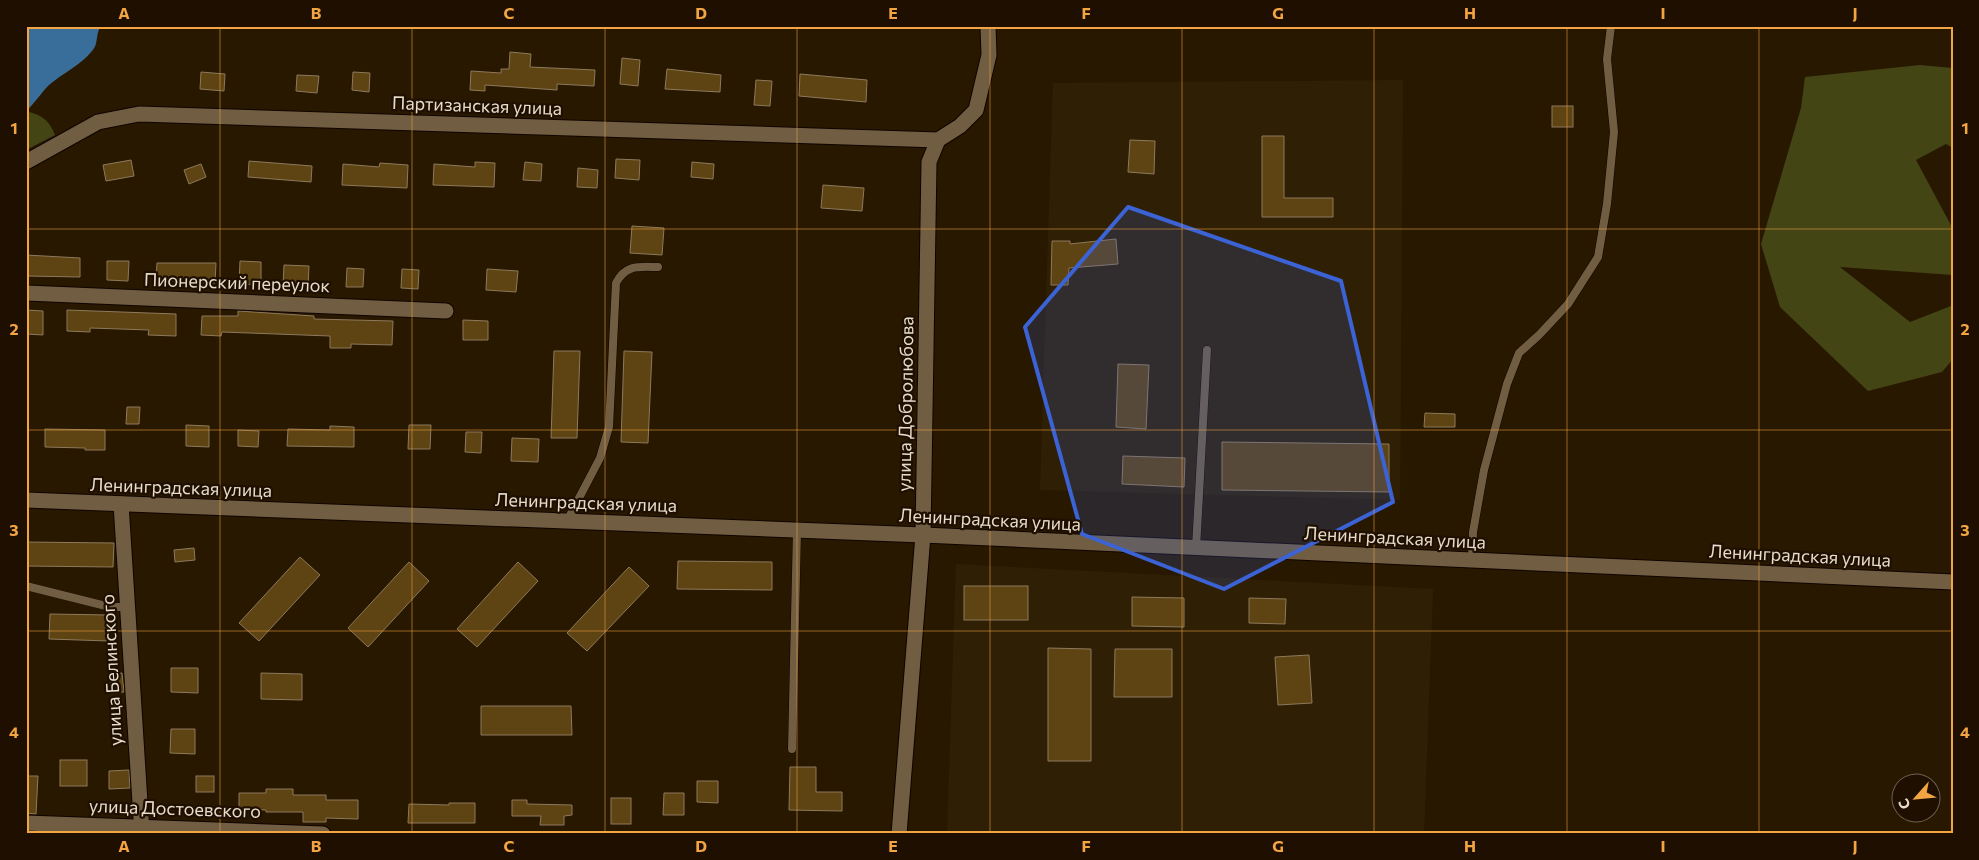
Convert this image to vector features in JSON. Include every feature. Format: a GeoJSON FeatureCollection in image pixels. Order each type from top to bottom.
{"type":"FeatureCollection","features":[{"type":"Feature","properties":{"kind":"street"},"geometry":{"type":"LineString","coordinates":[[938,140],[960,126],[976,110],[989,55],[988,26]]}},
{"type":"Feature","properties":{"kind":"street","name":"Партизанская улица"},"geometry":{"type":"LineString","coordinates":[[26,162],[98,122],[139,114],[938,140]]}},
{"type":"Feature","properties":{"kind":"street","name":"улица Добролюбова"},"geometry":{"type":"LineString","coordinates":[[899,834],[923,535],[929,162],[938,140]]}},
{"type":"Feature","properties":{"kind":"street","name":"Пионерский переулок"},"geometry":{"type":"LineString","coordinates":[[26,293],[446,311]]}},
{"type":"Feature","properties":{"kind":"street","name":"Ленинградская улица"},"geometry":{"type":"LineString","coordinates":[[26,500],[923,535],[1953,582]]}},
{"type":"Feature","properties":{"kind":"street","name":"улица Белинского"},"geometry":{"type":"LineString","coordinates":[[121,504],[141,830]]}},
{"type":"Feature","properties":{"kind":"street","name":"улица Достоевского"},"geometry":{"type":"LineString","coordinates":[[26,822],[141,830],[323,834]]}},
{"type":"Feature","properties":{"kind":"lane"},"geometry":{"type":"LineString","coordinates":[[1472,560],[1473,532],[1484,470],[1507,384],[1519,353],[1568,304],[1598,257],[1607,204],[1614,132],[1607,59],[1611,26]]}},
{"type":"Feature","properties":{"kind":"lane"},"geometry":{"type":"LineString","coordinates":[[567,521],[600,458],[609,426],[616,283],[621,273],[632,267],[658,267]]}},
{"type":"Feature","properties":{"kind":"lane"},"geometry":{"type":"LineString","coordinates":[[1196,548],[1207,350]]}},
{"type":"Feature","properties":{"kind":"lane"},"geometry":{"type":"LineString","coordinates":[[792,749],[797,530]]}},
{"type":"Feature","properties":{"kind":"lane"},"geometry":{"type":"LineString","coordinates":[[26,586],[110,607],[128,607]]}},
{"type":"Feature","properties":{"kind":"highlighted area"},"geometry":{"type":"Polygon","coordinates":[[[1128,207],[1341,281],[1393,502],[1224,589],[1082,534],[1025,327],[1128,207]]]}},
{"type":"Feature","properties":{"kind":"shaded area"},"geometry":{"type":"Polygon","coordinates":[[[1920,65],[1953,68],[1953,148],[1946,144],[1916,160],[1953,229],[1953,275],[1840,267],[1910,322],[1951,306],[1953,312],[1953,359],[1942,372],[1868,391],[1780,307],[1761,244],[1801,108],[1805,77],[1920,65]]]}},
{"type":"Feature","properties":{"kind":"shaded area"},"geometry":{"type":"Polygon","coordinates":[[[1403,80],[1400,500],[1040,490],[1053,83],[1403,80]]]}},
{"type":"Feature","properties":{"kind":"shaded area"},"geometry":{"type":"Polygon","coordinates":[[[26,111],[44,119],[50,125],[55,135],[26,150],[26,111]]]}},
{"type":"Feature","properties":{"kind":"shaded area"},"geometry":{"type":"Polygon","coordinates":[[[956,564],[1433,589],[1424,834],[947,834],[956,564]]]}},
{"type":"Feature","properties":{"kind":"water"},"geometry":{"type":"Polygon","coordinates":[[[26,26],[101,26],[96,45],[92,51],[83,61],[49,85],[26,111],[26,26]]]}},
{"type":"Feature","properties":{"kind":"building"},"geometry":{"type":"Polygon","coordinates":[[[510,52],[531,54],[530,67],[595,70],[594,86],[557,84],[557,90],[485,85],[485,91],[470,90],[471,71],[501,73],[501,69],[509,69],[510,52]]]}},
{"type":"Feature","properties":{"kind":"building"},"geometry":{"type":"Polygon","coordinates":[[[622,58],[640,60],[638,86],[620,84],[622,58]]]}},
{"type":"Feature","properties":{"kind":"building"},"geometry":{"type":"Polygon","coordinates":[[[667,69],[721,75],[720,92],[665,89],[667,69]]]}},
{"type":"Feature","properties":{"kind":"building"},"geometry":{"type":"Polygon","coordinates":[[[201,72],[225,74],[224,91],[200,89],[201,72]]]}},
{"type":"Feature","properties":{"kind":"building"},"geometry":{"type":"Polygon","coordinates":[[[353,72],[370,73],[369,92],[352,90],[353,72]]]}},
{"type":"Feature","properties":{"kind":"building"},"geometry":{"type":"Polygon","coordinates":[[[800,74],[867,80],[866,102],[799,96],[800,74]]]}},
{"type":"Feature","properties":{"kind":"building"},"geometry":{"type":"Polygon","coordinates":[[[297,75],[319,76],[317,93],[296,91],[297,75]]]}},
{"type":"Feature","properties":{"kind":"building"},"geometry":{"type":"Polygon","coordinates":[[[756,80],[772,81],[770,106],[754,105],[756,80]]]}},
{"type":"Feature","properties":{"kind":"building"},"geometry":{"type":"Polygon","coordinates":[[[1552,106],[1573,106],[1573,127],[1552,127],[1552,106]]]}},
{"type":"Feature","properties":{"kind":"building"},"geometry":{"type":"Polygon","coordinates":[[[1262,136],[1284,136],[1284,198],[1333,198],[1333,217],[1262,217],[1262,136]]]}},
{"type":"Feature","properties":{"kind":"building"},"geometry":{"type":"Polygon","coordinates":[[[1130,140],[1155,141],[1154,174],[1128,172],[1130,140]]]}},
{"type":"Feature","properties":{"kind":"building"},"geometry":{"type":"Polygon","coordinates":[[[616,159],[640,160],[639,180],[615,178],[616,159]]]}},
{"type":"Feature","properties":{"kind":"building"},"geometry":{"type":"Polygon","coordinates":[[[131,160],[134,176],[106,181],[103,165],[131,160]]]}},
{"type":"Feature","properties":{"kind":"building"},"geometry":{"type":"Polygon","coordinates":[[[249,161],[312,166],[311,182],[248,177],[249,161]]]}},
{"type":"Feature","properties":{"kind":"building"},"geometry":{"type":"Polygon","coordinates":[[[475,162],[495,163],[494,187],[433,185],[434,164],[475,167],[475,162]]]}},
{"type":"Feature","properties":{"kind":"building"},"geometry":{"type":"Polygon","coordinates":[[[525,162],[542,164],[541,181],[523,180],[525,162]]]}},
{"type":"Feature","properties":{"kind":"building"},"geometry":{"type":"Polygon","coordinates":[[[692,162],[714,164],[713,179],[691,177],[692,162]]]}},
{"type":"Feature","properties":{"kind":"building"},"geometry":{"type":"Polygon","coordinates":[[[380,163],[408,165],[407,188],[342,185],[343,164],[379,167],[380,163]]]}},
{"type":"Feature","properties":{"kind":"building"},"geometry":{"type":"Polygon","coordinates":[[[201,164],[206,177],[189,184],[184,170],[201,164]]]}},
{"type":"Feature","properties":{"kind":"building"},"geometry":{"type":"Polygon","coordinates":[[[578,168],[598,170],[597,188],[577,187],[578,168]]]}},
{"type":"Feature","properties":{"kind":"building"},"geometry":{"type":"Polygon","coordinates":[[[823,185],[864,188],[862,211],[821,208],[823,185]]]}},
{"type":"Feature","properties":{"kind":"building"},"geometry":{"type":"Polygon","coordinates":[[[632,226],[664,228],[662,255],[630,253],[632,226]]]}},
{"type":"Feature","properties":{"kind":"building"},"geometry":{"type":"Polygon","coordinates":[[[1116,239],[1118,264],[1069,268],[1068,285],[1051,285],[1052,241],[1070,241],[1070,244],[1116,239]]]}},
{"type":"Feature","properties":{"kind":"building"},"geometry":{"type":"Polygon","coordinates":[[[26,255],[80,258],[80,277],[26,276],[26,255]]]}},
{"type":"Feature","properties":{"kind":"building"},"geometry":{"type":"Polygon","coordinates":[[[107,261],[129,261],[128,281],[107,280],[107,261]]]}},
{"type":"Feature","properties":{"kind":"building"},"geometry":{"type":"Polygon","coordinates":[[[240,261],[261,262],[261,285],[239,284],[240,261]]]}},
{"type":"Feature","properties":{"kind":"building"},"geometry":{"type":"Polygon","coordinates":[[[157,263],[216,263],[215,283],[156,280],[157,263]]]}},
{"type":"Feature","properties":{"kind":"building"},"geometry":{"type":"Polygon","coordinates":[[[284,265],[309,266],[308,287],[283,286],[284,265]]]}},
{"type":"Feature","properties":{"kind":"building"},"geometry":{"type":"Polygon","coordinates":[[[347,268],[364,269],[363,287],[346,287],[347,268]]]}},
{"type":"Feature","properties":{"kind":"building"},"geometry":{"type":"Polygon","coordinates":[[[402,269],[419,270],[418,289],[401,288],[402,269]]]}},
{"type":"Feature","properties":{"kind":"building"},"geometry":{"type":"Polygon","coordinates":[[[487,269],[518,271],[516,292],[486,290],[487,269]]]}},
{"type":"Feature","properties":{"kind":"building"},"geometry":{"type":"Polygon","coordinates":[[[26,310],[43,311],[43,335],[26,334],[26,310]]]}},
{"type":"Feature","properties":{"kind":"building"},"geometry":{"type":"Polygon","coordinates":[[[67,310],[176,314],[176,336],[148,335],[149,330],[90,328],[90,332],[67,331],[67,310]]]}},
{"type":"Feature","properties":{"kind":"building"},"geometry":{"type":"Polygon","coordinates":[[[238,311],[314,316],[314,319],[393,321],[392,345],[351,344],[351,348],[330,348],[330,336],[222,332],[221,336],[201,335],[202,316],[238,316],[238,311]]]}},
{"type":"Feature","properties":{"kind":"building"},"geometry":{"type":"Polygon","coordinates":[[[463,320],[488,321],[488,340],[463,340],[463,320]]]}},
{"type":"Feature","properties":{"kind":"building"},"geometry":{"type":"Polygon","coordinates":[[[554,351],[580,351],[577,438],[551,438],[554,351]]]}},
{"type":"Feature","properties":{"kind":"building"},"geometry":{"type":"Polygon","coordinates":[[[624,351],[652,352],[648,443],[621,442],[624,351]]]}},
{"type":"Feature","properties":{"kind":"building"},"geometry":{"type":"Polygon","coordinates":[[[1118,364],[1149,365],[1146,429],[1116,427],[1118,364]]]}},
{"type":"Feature","properties":{"kind":"building"},"geometry":{"type":"Polygon","coordinates":[[[127,407],[140,407],[139,424],[126,424],[127,407]]]}},
{"type":"Feature","properties":{"kind":"building"},"geometry":{"type":"Polygon","coordinates":[[[1425,413],[1455,414],[1455,427],[1424,427],[1425,413]]]}},
{"type":"Feature","properties":{"kind":"building"},"geometry":{"type":"Polygon","coordinates":[[[186,425],[209,426],[209,447],[186,446],[186,425]]]}},
{"type":"Feature","properties":{"kind":"building"},"geometry":{"type":"Polygon","coordinates":[[[409,425],[431,425],[430,449],[408,449],[409,425]]]}},
{"type":"Feature","properties":{"kind":"building"},"geometry":{"type":"Polygon","coordinates":[[[330,426],[354,427],[354,447],[287,446],[288,429],[330,430],[330,426]]]}},
{"type":"Feature","properties":{"kind":"building"},"geometry":{"type":"Polygon","coordinates":[[[45,429],[105,430],[105,450],[45,447],[45,429]]]}},
{"type":"Feature","properties":{"kind":"building"},"geometry":{"type":"Polygon","coordinates":[[[238,430],[259,431],[258,447],[238,446],[238,430]]]}},
{"type":"Feature","properties":{"kind":"building"},"geometry":{"type":"Polygon","coordinates":[[[466,432],[482,432],[481,453],[465,452],[466,432]]]}},
{"type":"Feature","properties":{"kind":"building"},"geometry":{"type":"Polygon","coordinates":[[[512,438],[539,439],[538,462],[511,461],[512,438]]]}},
{"type":"Feature","properties":{"kind":"building"},"geometry":{"type":"Polygon","coordinates":[[[1222,442],[1389,444],[1389,492],[1222,490],[1222,442]]]}},
{"type":"Feature","properties":{"kind":"building"},"geometry":{"type":"Polygon","coordinates":[[[1123,456],[1185,458],[1184,487],[1122,484],[1123,456]]]}},
{"type":"Feature","properties":{"kind":"building"},"geometry":{"type":"Polygon","coordinates":[[[26,542],[114,543],[113,567],[26,566],[26,542]]]}},
{"type":"Feature","properties":{"kind":"building"},"geometry":{"type":"Polygon","coordinates":[[[194,548],[195,560],[175,562],[174,550],[194,548]]]}},
{"type":"Feature","properties":{"kind":"building"},"geometry":{"type":"Polygon","coordinates":[[[300,557],[320,575],[259,641],[239,623],[300,557]]]}},
{"type":"Feature","properties":{"kind":"building"},"geometry":{"type":"Polygon","coordinates":[[[678,561],[772,562],[772,590],[677,589],[678,561]]]}},
{"type":"Feature","properties":{"kind":"building"},"geometry":{"type":"Polygon","coordinates":[[[409,562],[429,581],[368,647],[348,628],[409,562]]]}},
{"type":"Feature","properties":{"kind":"building"},"geometry":{"type":"Polygon","coordinates":[[[518,562],[538,581],[477,647],[457,629],[518,562]]]}},
{"type":"Feature","properties":{"kind":"building"},"geometry":{"type":"Polygon","coordinates":[[[629,567],[649,586],[587,651],[567,633],[629,567]]]}},
{"type":"Feature","properties":{"kind":"building"},"geometry":{"type":"Polygon","coordinates":[[[964,586],[1028,586],[1028,620],[964,620],[964,586]]]}},
{"type":"Feature","properties":{"kind":"building"},"geometry":{"type":"Polygon","coordinates":[[[1132,597],[1184,598],[1184,627],[1132,626],[1132,597]]]}},
{"type":"Feature","properties":{"kind":"building"},"geometry":{"type":"Polygon","coordinates":[[[1249,598],[1286,599],[1285,624],[1249,623],[1249,598]]]}},
{"type":"Feature","properties":{"kind":"building"},"geometry":{"type":"Polygon","coordinates":[[[50,614],[109,615],[109,641],[49,639],[50,614]]]}},
{"type":"Feature","properties":{"kind":"building"},"geometry":{"type":"Polygon","coordinates":[[[1048,648],[1091,649],[1091,761],[1048,761],[1048,648]]]}},
{"type":"Feature","properties":{"kind":"building"},"geometry":{"type":"Polygon","coordinates":[[[1115,649],[1172,649],[1172,697],[1114,697],[1115,649]]]}},
{"type":"Feature","properties":{"kind":"building"},"geometry":{"type":"Polygon","coordinates":[[[1309,655],[1312,703],[1278,705],[1275,657],[1309,655]]]}},
{"type":"Feature","properties":{"kind":"building"},"geometry":{"type":"Polygon","coordinates":[[[171,668],[198,668],[198,693],[171,692],[171,668]]]}},
{"type":"Feature","properties":{"kind":"building"},"geometry":{"type":"Polygon","coordinates":[[[122,673],[124,692],[111,693],[110,674],[122,673]]]}},
{"type":"Feature","properties":{"kind":"building"},"geometry":{"type":"Polygon","coordinates":[[[261,673],[302,674],[302,700],[261,699],[261,673]]]}},
{"type":"Feature","properties":{"kind":"building"},"geometry":{"type":"Polygon","coordinates":[[[481,706],[571,706],[572,735],[481,735],[481,706]]]}},
{"type":"Feature","properties":{"kind":"building"},"geometry":{"type":"Polygon","coordinates":[[[171,729],[195,729],[195,754],[170,753],[171,729]]]}},
{"type":"Feature","properties":{"kind":"building"},"geometry":{"type":"Polygon","coordinates":[[[60,760],[87,760],[87,786],[60,786],[60,760]]]}},
{"type":"Feature","properties":{"kind":"building"},"geometry":{"type":"Polygon","coordinates":[[[790,767],[816,767],[816,792],[842,792],[842,811],[789,810],[790,767]]]}},
{"type":"Feature","properties":{"kind":"building"},"geometry":{"type":"Polygon","coordinates":[[[129,770],[130,788],[109,789],[109,771],[129,770]]]}},
{"type":"Feature","properties":{"kind":"building"},"geometry":{"type":"Polygon","coordinates":[[[26,776],[38,776],[36,814],[26,813],[26,776]]]}},
{"type":"Feature","properties":{"kind":"building"},"geometry":{"type":"Polygon","coordinates":[[[196,776],[214,776],[214,792],[196,792],[196,776]]]}},
{"type":"Feature","properties":{"kind":"building"},"geometry":{"type":"Polygon","coordinates":[[[697,781],[718,781],[718,803],[697,802],[697,781]]]}},
{"type":"Feature","properties":{"kind":"building"},"geometry":{"type":"Polygon","coordinates":[[[266,789],[293,789],[293,795],[326,795],[326,800],[358,800],[358,819],[326,818],[326,822],[303,822],[303,812],[266,812],[266,810],[239,809],[239,793],[266,793],[266,789]]]}},
{"type":"Feature","properties":{"kind":"building"},"geometry":{"type":"Polygon","coordinates":[[[664,793],[684,793],[684,815],[663,815],[664,793]]]}},
{"type":"Feature","properties":{"kind":"building"},"geometry":{"type":"Polygon","coordinates":[[[611,798],[631,798],[631,824],[611,824],[611,798]]]}},
{"type":"Feature","properties":{"kind":"building"},"geometry":{"type":"Polygon","coordinates":[[[512,800],[527,800],[527,804],[572,805],[572,815],[564,816],[564,825],[540,825],[541,816],[512,816],[512,800]]]}},
{"type":"Feature","properties":{"kind":"building"},"geometry":{"type":"Polygon","coordinates":[[[449,803],[475,803],[475,823],[408,823],[409,804],[449,805],[449,803]]]}}]}
